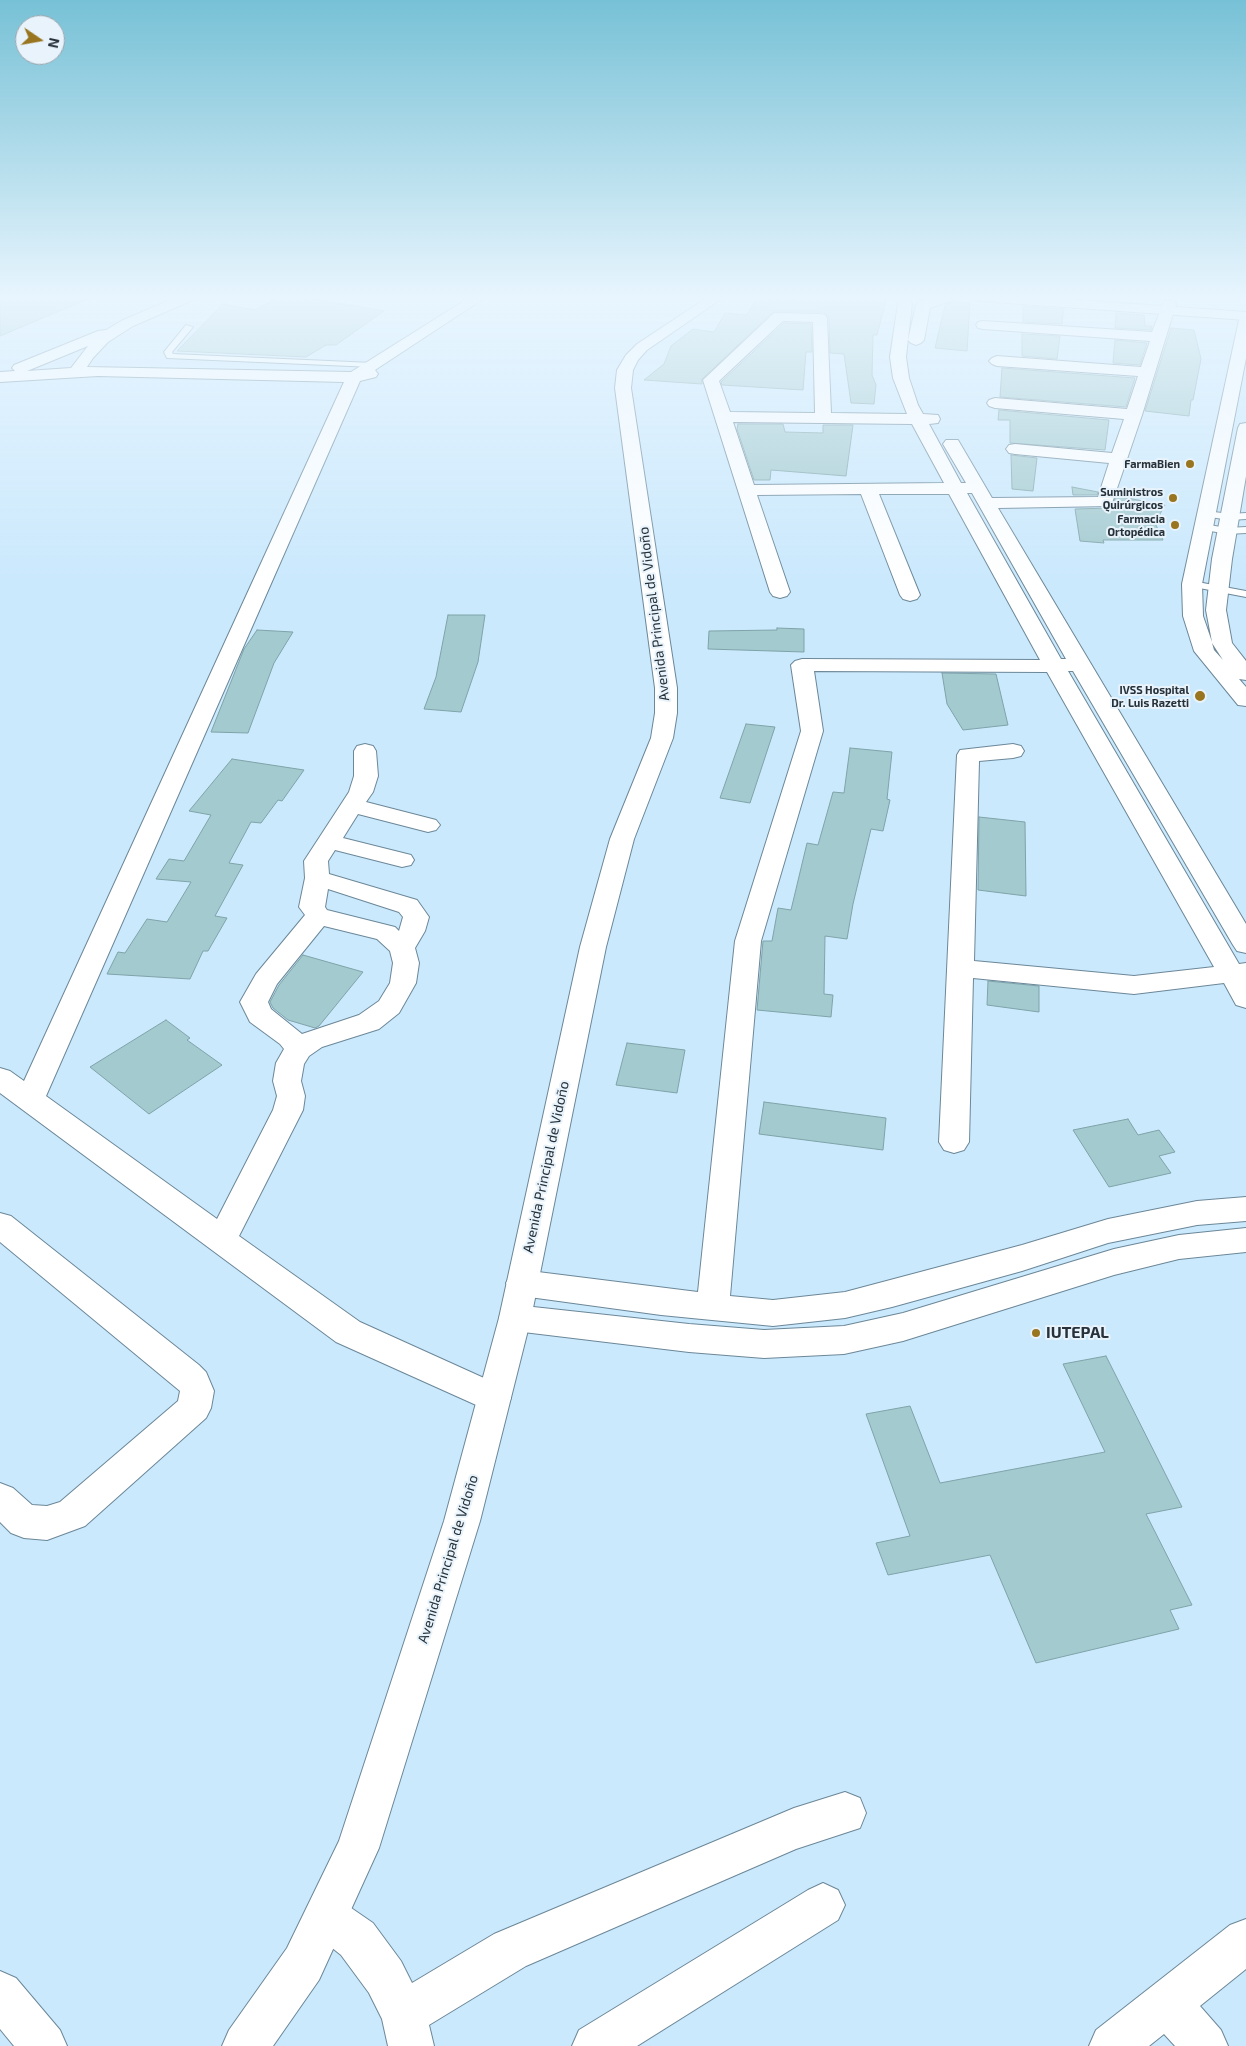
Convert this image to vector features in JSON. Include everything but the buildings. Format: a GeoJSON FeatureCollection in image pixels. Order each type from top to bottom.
{"type":"FeatureCollection","features":[{"type":"Feature","properties":{"kind":"street"},"geometry":{"type":"LineString","coordinates":[[30,1099],[347,392]]}},
{"type":"Feature","properties":{"kind":"street","name":"Avenida Principal de Vidoño"},"geometry":{"type":"LineString","coordinates":[[245,2046],[303,1964],[358,1848],[462,1521],[518,1300],[593,947],[622,839],[662,738],[666,713],[666,688],[624,392]]}},
{"type":"Feature","properties":{"kind":"street"},"geometry":{"type":"LineString","coordinates":[[715,392],[780,592]]}},
{"type":"Feature","properties":{"kind":"street"},"geometry":{"type":"LineString","coordinates":[[822,392],[823,417]]}},
{"type":"Feature","properties":{"kind":"street"},"geometry":{"type":"LineString","coordinates":[[906,392],[928,419],[982,496],[1173,824],[1246,945]]}},
{"type":"Feature","properties":{"kind":"street"},"geometry":{"type":"LineString","coordinates":[[747,490],[956,489],[982,496],[1105,502],[1141,392]]}},
{"type":"Feature","properties":{"kind":"street"},"geometry":{"type":"LineString","coordinates":[[1231,392],[1192,584],[1193,616],[1204,651],[1246,700]]}},
{"type":"Feature","properties":{"kind":"street"},"geometry":{"type":"LineString","coordinates":[[995,403],[1134,415]]}},
{"type":"Feature","properties":{"kind":"street"},"geometry":{"type":"LineString","coordinates":[[723,417],[928,419]]}},
{"type":"Feature","properties":{"kind":"street"},"geometry":{"type":"LineString","coordinates":[[928,419],[956,489],[1054,666],[1238,974],[1246,999]]}},
{"type":"Feature","properties":{"kind":"street"},"geometry":{"type":"LineString","coordinates":[[1246,428],[1237,523],[1218,589],[1216,610],[1222,643],[1234,661],[1246,674]]}},
{"type":"Feature","properties":{"kind":"street"},"geometry":{"type":"LineString","coordinates":[[1015,449],[1119,459]]}},
{"type":"Feature","properties":{"kind":"street"},"geometry":{"type":"LineString","coordinates":[[868,489],[910,595]]}},
{"type":"Feature","properties":{"kind":"street"},"geometry":{"type":"LineString","coordinates":[[713,1307],[748,941],[812,731],[802,665],[1054,666],[1080,664]]}},
{"type":"Feature","properties":{"kind":"street"},"geometry":{"type":"LineString","coordinates":[[222,1239],[278,1133],[288,1110],[291,1096],[287,1081],[290,1063],[299,1049],[313,1040],[339,1034],[369,1022],[389,1007],[404,983],[406,963],[402,948],[386,933],[318,916],[312,907],[317,878],[316,861],[361,792],[366,776],[365,751]]}},
{"type":"Feature","properties":{"kind":"street"},"geometry":{"type":"LineString","coordinates":[[954,1142],[968,755],[1013,751]]}},
{"type":"Feature","properties":{"kind":"street"},"geometry":{"type":"LineString","coordinates":[[353,806],[428,825]]}},
{"type":"Feature","properties":{"kind":"street"},"geometry":{"type":"LineString","coordinates":[[328,841],[402,860]]}},
{"type":"Feature","properties":{"kind":"street"},"geometry":{"type":"LineString","coordinates":[[317,878],[408,906],[416,918],[412,931],[402,948]]}},
{"type":"Feature","properties":{"kind":"street"},"geometry":{"type":"LineString","coordinates":[[299,1049],[290,1037],[260,1016],[254,1002],[265,980],[318,916]]}},
{"type":"Feature","properties":{"kind":"street"},"geometry":{"type":"LineString","coordinates":[[960,968],[1134,985],[1238,974]]}},
{"type":"Feature","properties":{"kind":"street"},"geometry":{"type":"LineString","coordinates":[[0,1078],[348,1332],[494,1398]]}},
{"type":"Feature","properties":{"kind":"street"},"geometry":{"type":"LineString","coordinates":[[518,1300],[661,1302],[773,1313],[846,1305],[948,1279],[1108,1231],[1197,1212],[1246,1209]]}},
{"type":"Feature","properties":{"kind":"street"},"geometry":{"type":"LineString","coordinates":[[0,1225],[187,1375],[194,1382],[197,1390],[197,1399],[194,1408],[72,1514],[46,1523],[24,1521],[0,1499]]}},
{"type":"Feature","properties":{"kind":"street"},"geometry":{"type":"LineString","coordinates":[[518,1300],[689,1338],[764,1344],[844,1340],[903,1327],[1114,1262],[1178,1247],[1246,1240]]}},
{"type":"Feature","properties":{"kind":"street"},"geometry":{"type":"LineString","coordinates":[[326,1916],[357,1939],[385,1978],[408,2030],[510,1950],[794,1829],[844,1813]]}},
{"type":"Feature","properties":{"kind":"street"},"geometry":{"type":"LineString","coordinates":[[595,2046],[823,1906]]}},
{"type":"Feature","properties":{"kind":"street"},"geometry":{"type":"LineString","coordinates":[[1112,2046],[1246,1941]]}},
{"type":"Feature","properties":{"kind":"street"},"geometry":{"type":"LineString","coordinates":[[0,1994],[44,2046]]}},
{"type":"Feature","properties":{"kind":"street"},"geometry":{"type":"LineString","coordinates":[[1167,2003],[1205,2046]]}},
{"type":"Feature","properties":{"kind":"lane"},"geometry":{"type":"LineString","coordinates":[[1205,521],[1237,523]]}},
{"type":"Feature","properties":{"kind":"lane"},"geometry":{"type":"LineString","coordinates":[[1205,521],[1237,523]]}},
{"type":"Feature","properties":{"kind":"lane"},"geometry":{"type":"LineString","coordinates":[[1192,584],[1246,594]]}},
{"type":"Feature","properties":{"kind":"place","name":"FarmaBien"},"geometry":{"type":"Point","coordinates":[1190,464]}},
{"type":"Feature","properties":{"kind":"place","name":"Suministros Quirúrgicos"},"geometry":{"type":"Point","coordinates":[1173,498]}},
{"type":"Feature","properties":{"kind":"place","name":"Farmacia Ortopédica"},"geometry":{"type":"Point","coordinates":[1175,525]}},
{"type":"Feature","properties":{"kind":"place","name":"IVSS Hospital Dr. Luis Razetti"},"geometry":{"type":"Point","coordinates":[1200,696]}},
{"type":"Feature","properties":{"kind":"place","name":"IUTEPAL"},"geometry":{"type":"Point","coordinates":[1036,1333]}}]}
